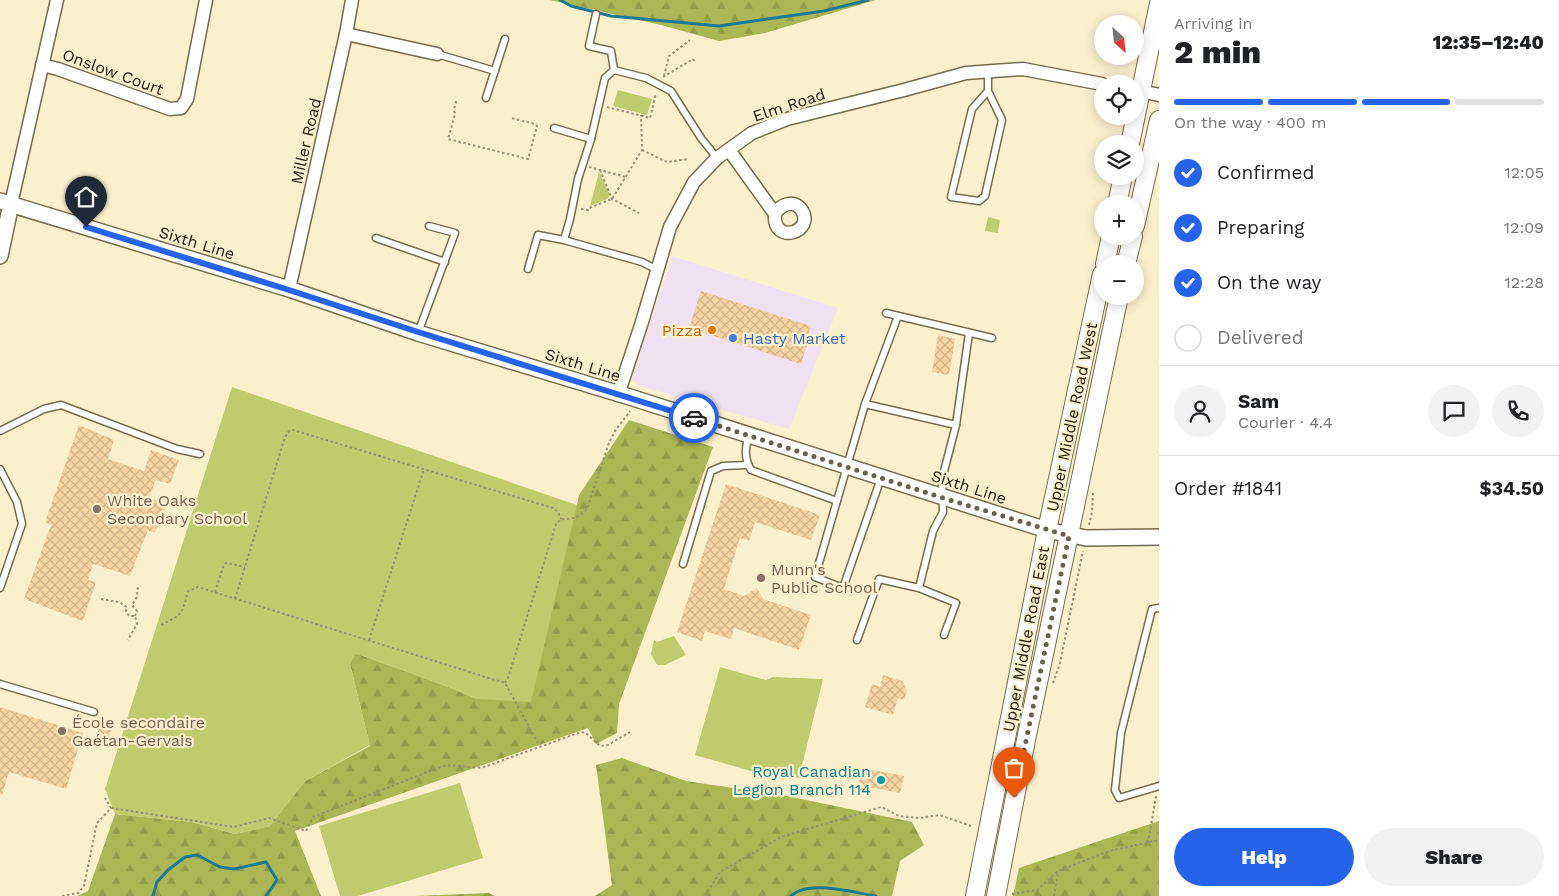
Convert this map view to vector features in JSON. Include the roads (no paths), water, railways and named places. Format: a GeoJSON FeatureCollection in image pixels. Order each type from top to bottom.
{"type":"FeatureCollection","features":[{"type":"Feature","properties":{"kind":"main road"},"geometry":{"type":"LineString","coordinates":[[1142,75],[1159,3]]}},
{"type":"Feature","properties":{"kind":"main road"},"geometry":{"type":"LineString","coordinates":[[1142,195],[1159,120]]}},
{"type":"Feature","properties":{"kind":"main road","name":"Upper Middle Road West"},"geometry":{"type":"LineString","coordinates":[[1047,530],[1095,305]]}},
{"type":"Feature","properties":{"kind":"main road","name":"Upper Middle Road West"},"geometry":{"type":"LineString","coordinates":[[1069,536],[1118,305]]}},
{"type":"Feature","properties":{"kind":"main road","name":"Upper Middle Road East"},"geometry":{"type":"LineString","coordinates":[[975,896],[1047,530]]}},
{"type":"Feature","properties":{"kind":"main road","name":"Upper Middle Road East"},"geometry":{"type":"LineString","coordinates":[[1004,895],[1026,740],[1069,536]]}},
{"type":"Feature","properties":{"kind":"street"},"geometry":{"type":"LineString","coordinates":[[0,256],[5,203],[42,65],[57,0]]}},
{"type":"Feature","properties":{"kind":"street","name":"Onslow Court"},"geometry":{"type":"LineString","coordinates":[[42,65],[68,72],[170,109],[181,108],[187,99],[206,0]]}},
{"type":"Feature","properties":{"kind":"street","name":"Miller Road"},"geometry":{"type":"LineString","coordinates":[[289,290],[352,0]]}},
{"type":"Feature","properties":{"kind":"street"},"geometry":{"type":"LineString","coordinates":[[346,34],[437,54]]}},
{"type":"Feature","properties":{"kind":"street","name":"Elm Road"},"geometry":{"type":"LineString","coordinates":[[618,395],[670,227],[694,182],[717,158],[752,133],[787,118],[966,73],[1022,69],[1094,82]]}},
{"type":"Feature","properties":{"kind":"street"},"geometry":{"type":"LineString","coordinates":[[1144,92],[1159,95]]}},
{"type":"Feature","properties":{"kind":"street"},"geometry":{"type":"LineString","coordinates":[[729,150],[776,214]]}},
{"type":"Feature","properties":{"kind":"street","name":"Sixth Line"},"geometry":{"type":"LineString","coordinates":[[5,203],[289,290],[1047,530],[1086,538],[1159,537]]}},
{"type":"Feature","properties":{"kind":"lane"},"geometry":{"type":"LineString","coordinates":[[596,14],[589,46],[611,51],[614,70]]}},
{"type":"Feature","properties":{"kind":"lane"},"geometry":{"type":"LineString","coordinates":[[486,98],[505,39]]}},
{"type":"Feature","properties":{"kind":"lane"},"geometry":{"type":"LineString","coordinates":[[437,54],[495,71]]}},
{"type":"Feature","properties":{"kind":"lane"},"geometry":{"type":"LineString","coordinates":[[614,70],[646,78],[670,91],[701,138],[717,158]]}},
{"type":"Feature","properties":{"kind":"lane"},"geometry":{"type":"LineString","coordinates":[[564,240],[582,166],[591,140],[605,78],[614,70]]}},
{"type":"Feature","properties":{"kind":"lane"},"geometry":{"type":"LineString","coordinates":[[988,70],[988,91],[1002,120],[985,196],[979,201],[951,197],[972,109],[988,91]]}},
{"type":"Feature","properties":{"kind":"lane"},"geometry":{"type":"LineString","coordinates":[[554,128],[591,140]]}},
{"type":"Feature","properties":{"kind":"lane"},"geometry":{"type":"LineString","coordinates":[[418,332],[455,233],[429,226]]}},
{"type":"Feature","properties":{"kind":"lane"},"geometry":{"type":"LineString","coordinates":[[528,269],[538,235],[564,240],[642,262],[656,269]]}},
{"type":"Feature","properties":{"kind":"lane"},"geometry":{"type":"LineString","coordinates":[[376,238],[445,262]]}},
{"type":"Feature","properties":{"kind":"lane"},"geometry":{"type":"LineString","coordinates":[[886,313],[992,338]]}},
{"type":"Feature","properties":{"kind":"lane"},"geometry":{"type":"LineString","coordinates":[[881,478],[844,588],[815,577],[865,404],[898,316]]}},
{"type":"Feature","properties":{"kind":"lane"},"geometry":{"type":"LineString","coordinates":[[919,588],[932,531],[943,512],[942,479],[956,425],[969,333]]}},
{"type":"Feature","properties":{"kind":"lane"},"geometry":{"type":"LineString","coordinates":[[865,404],[956,425]]}},
{"type":"Feature","properties":{"kind":"lane"},"geometry":{"type":"LineString","coordinates":[[0,431],[44,409],[61,405],[177,449],[200,454]]}},
{"type":"Feature","properties":{"kind":"lane"},"geometry":{"type":"LineString","coordinates":[[749,436],[745,449],[747,464],[751,470],[837,501]]}},
{"type":"Feature","properties":{"kind":"lane"},"geometry":{"type":"LineString","coordinates":[[683,564],[711,471],[723,466],[747,464]]}},
{"type":"Feature","properties":{"kind":"lane"},"geometry":{"type":"LineString","coordinates":[[0,469],[17,502],[22,524],[0,588]]}},
{"type":"Feature","properties":{"kind":"lane"},"geometry":{"type":"LineString","coordinates":[[857,640],[879,579],[919,588],[956,603],[944,635]]}},
{"type":"Feature","properties":{"kind":"lane"},"geometry":{"type":"LineString","coordinates":[[1158,786],[1119,798],[1115,790],[1121,733],[1152,609],[1159,608]]}},
{"type":"Feature","properties":{"kind":"lane"},"geometry":{"type":"LineString","coordinates":[[0,684],[94,712]]}},
{"type":"Feature","properties":{"kind":"waterway"},"geometry":{"type":"LineString","coordinates":[[560,0],[571,6],[611,16],[719,26],[824,11],[868,0]]}},
{"type":"Feature","properties":{"kind":"waterway"},"geometry":{"type":"LineString","coordinates":[[153,896],[157,882],[168,870],[185,857],[197,855],[220,867],[234,869],[266,862],[277,880],[266,896]]}},
{"type":"Feature","properties":{"kind":"waterway"},"geometry":{"type":"LineString","coordinates":[[791,896],[808,888],[844,890],[876,896]]}},
{"type":"Feature","properties":{"kind":"place","name":"Pizza"},"geometry":{"type":"Point","coordinates":[712,330]}},
{"type":"Feature","properties":{"kind":"place","name":"Hasty Market"},"geometry":{"type":"Point","coordinates":[733,338]}},
{"type":"Feature","properties":{"kind":"place","name":"White Oaks Secondary School"},"geometry":{"type":"Point","coordinates":[97,509]}},
{"type":"Feature","properties":{"kind":"place","name":"Munn's Public School"},"geometry":{"type":"Point","coordinates":[761,578]}},
{"type":"Feature","properties":{"kind":"place","name":"École secondaire Gaétan-Gervais"},"geometry":{"type":"Point","coordinates":[62,731]}},
{"type":"Feature","properties":{"kind":"place","name":"Royal Canadian Legion Branch 114"},"geometry":{"type":"Point","coordinates":[881,780]}}]}
